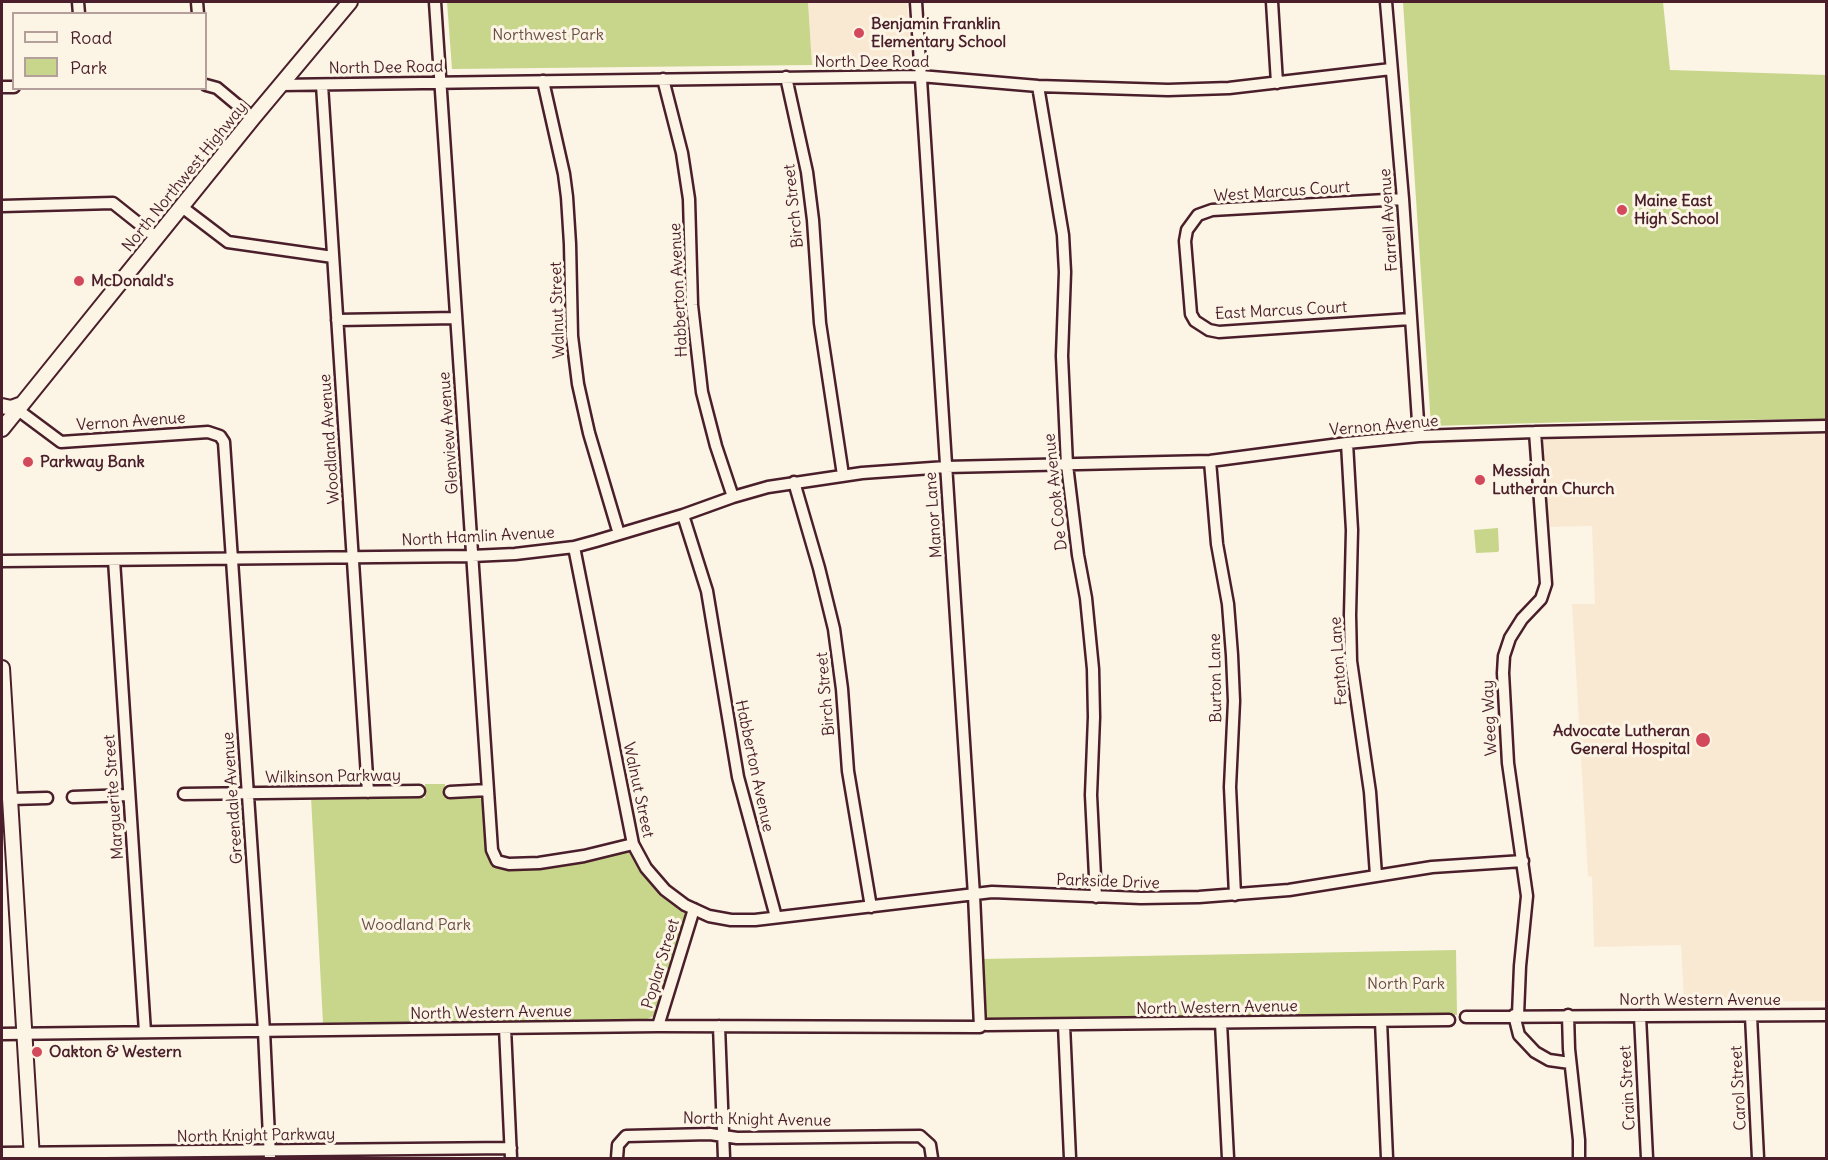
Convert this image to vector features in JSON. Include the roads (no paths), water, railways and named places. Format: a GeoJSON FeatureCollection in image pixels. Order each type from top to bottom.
{"type":"FeatureCollection","features":[{"type":"Feature","properties":{"kind":"main road","name":"North Northwest Highway"},"geometry":{"type":"LineString","coordinates":[[2,429],[253,118],[350,2]]}},
{"type":"Feature","properties":{"kind":"main road"},"geometry":{"type":"LineString","coordinates":[[2,406],[20,407]]}},
{"type":"Feature","properties":{"kind":"main road"},"geometry":{"type":"LineString","coordinates":[[2,668],[5,762],[10,799],[32,1156]]}},
{"type":"Feature","properties":{"kind":"street","name":"Glenview Avenue"},"geometry":{"type":"LineString","coordinates":[[435,2],[492,850],[497,861],[509,864],[539,863],[584,856],[633,844]]}},
{"type":"Feature","properties":{"kind":"street","name":"Manor Lane"},"geometry":{"type":"LineString","coordinates":[[916,2],[983,1026]]}},
{"type":"Feature","properties":{"kind":"street"},"geometry":{"type":"LineString","coordinates":[[1272,2],[1277,83]]}},
{"type":"Feature","properties":{"kind":"street","name":"Farrell Avenue"},"geometry":{"type":"LineString","coordinates":[[1386,2],[1403,198],[1419,436]]}},
{"type":"Feature","properties":{"kind":"street","name":"North Dee Road"},"geometry":{"type":"LineString","coordinates":[[280,85],[920,76],[1038,86],[1168,90],[1229,88],[1391,69]]}},
{"type":"Feature","properties":{"kind":"street","name":"Birch Street"},"geometry":{"type":"LineString","coordinates":[[786,77],[807,172],[813,219],[818,313],[843,475]]}},
{"type":"Feature","properties":{"kind":"street","name":"Habberton Avenue"},"geometry":{"type":"LineString","coordinates":[[663,79],[682,153],[689,199],[692,305],[702,393],[733,497]]}},
{"type":"Feature","properties":{"kind":"street","name":"Walnut Street"},"geometry":{"type":"LineString","coordinates":[[543,81],[567,197],[571,256],[572,336],[578,384],[589,433],[619,534]]}},
{"type":"Feature","properties":{"kind":"street"},"geometry":{"type":"LineString","coordinates":[[207,85],[217,88],[253,118]]}},
{"type":"Feature","properties":{"kind":"street","name":"Woodland Avenue"},"geometry":{"type":"LineString","coordinates":[[322,85],[368,792]]}},
{"type":"Feature","properties":{"kind":"street","name":"De Cook Avenue"},"geometry":{"type":"LineString","coordinates":[[1038,86],[1059,200],[1063,235],[1065,283],[1063,366],[1067,465],[1078,555],[1086,597],[1093,669],[1091,795],[1095,897]]}},
{"type":"Feature","properties":{"kind":"street","name":"West Marcus Court"},"geometry":{"type":"LineString","coordinates":[[1188,282],[1185,241],[1187,230],[1198,215],[1212,210],[1403,198]]}},
{"type":"Feature","properties":{"kind":"street"},"geometry":{"type":"LineString","coordinates":[[2,206],[113,203],[157,238]]}},
{"type":"Feature","properties":{"kind":"street"},"geometry":{"type":"LineString","coordinates":[[182,207],[228,242],[333,257]]}},
{"type":"Feature","properties":{"kind":"street","name":"East Marcus Court"},"geometry":{"type":"LineString","coordinates":[[1188,282],[1191,314],[1196,321],[1209,330],[1219,332],[1410,319]]}},
{"type":"Feature","properties":{"kind":"street"},"geometry":{"type":"LineString","coordinates":[[337,320],[456,318]]}},
{"type":"Feature","properties":{"kind":"street","name":"Vernon Avenue"},"geometry":{"type":"LineString","coordinates":[[20,407],[61,442],[208,432],[220,436]]}},
{"type":"Feature","properties":{"kind":"street","name":"Vernon Avenue"},"geometry":{"type":"LineString","coordinates":[[946,467],[1210,461],[1419,436],[1827,426]]}},
{"type":"Feature","properties":{"kind":"street","name":"Weeg Way"},"geometry":{"type":"LineString","coordinates":[[1516,1015],[1527,896],[1509,771],[1503,673],[1504,656],[1510,638],[1522,620],[1541,599],[1546,584],[1535,432]]}},
{"type":"Feature","properties":{"kind":"street","name":"Greendale Avenue"},"geometry":{"type":"LineString","coordinates":[[220,436],[226,449],[264,1031],[269,1155]]}},
{"type":"Feature","properties":{"kind":"street","name":"Fenton Lane"},"geometry":{"type":"LineString","coordinates":[[1347,443],[1352,530],[1350,615],[1352,661],[1370,792],[1376,875]]}},
{"type":"Feature","properties":{"kind":"street","name":"Burton Lane"},"geometry":{"type":"LineString","coordinates":[[1210,461],[1216,532],[1228,604],[1232,655],[1234,701],[1230,803],[1235,894]]}},
{"type":"Feature","properties":{"kind":"street","name":"North Hamlin Avenue"},"geometry":{"type":"LineString","coordinates":[[2,561],[472,556],[533,552],[574,547],[683,515],[733,497],[794,482],[843,475],[946,467]]}},
{"type":"Feature","properties":{"kind":"street","name":"Birch Street"},"geometry":{"type":"LineString","coordinates":[[794,482],[834,629],[842,689],[848,771],[871,908]]}},
{"type":"Feature","properties":{"kind":"street","name":"Habberton Avenue"},"geometry":{"type":"LineString","coordinates":[[683,515],[707,591],[738,777],[776,917]]}},
{"type":"Feature","properties":{"kind":"street","name":"Walnut Street"},"geometry":{"type":"LineString","coordinates":[[574,547],[633,844],[655,880],[675,899],[694,909]]}},
{"type":"Feature","properties":{"kind":"street","name":"Marguerite Street"},"geometry":{"type":"LineString","coordinates":[[114,560],[145,1032]]}},
{"type":"Feature","properties":{"kind":"street"},"geometry":{"type":"LineString","coordinates":[[450,792],[488,790]]}},
{"type":"Feature","properties":{"kind":"street","name":"Wilkinson Parkway"},"geometry":{"type":"LineString","coordinates":[[184,794],[419,791]]}},
{"type":"Feature","properties":{"kind":"street"},"geometry":{"type":"LineString","coordinates":[[73,797],[129,795]]}},
{"type":"Feature","properties":{"kind":"street"},"geometry":{"type":"LineString","coordinates":[[10,799],[47,798]]}},
{"type":"Feature","properties":{"kind":"street","name":"Parkside Drive"},"geometry":{"type":"LineString","coordinates":[[694,909],[709,916],[731,920],[755,920],[1002,892],[1173,898],[1289,890],[1432,867],[1523,861]]}},
{"type":"Feature","properties":{"kind":"street","name":"Poplar Street"},"geometry":{"type":"LineString","coordinates":[[658,1026],[694,909]]}},
{"type":"Feature","properties":{"kind":"street"},"geometry":{"type":"LineString","coordinates":[[1516,1015],[1519,1035],[1534,1052],[1549,1060],[1570,1064]]}},
{"type":"Feature","properties":{"kind":"street","name":"North Western Avenue"},"geometry":{"type":"LineString","coordinates":[[1466,1017],[1827,1015]]}},
{"type":"Feature","properties":{"kind":"street"},"geometry":{"type":"LineString","coordinates":[[1568,1016],[1579,1158]]}},
{"type":"Feature","properties":{"kind":"street","name":"Crain Street"},"geometry":{"type":"LineString","coordinates":[[1640,1016],[1647,1158]]}},
{"type":"Feature","properties":{"kind":"street","name":"Carol Street"},"geometry":{"type":"LineString","coordinates":[[1751,1016],[1758,1158]]}},
{"type":"Feature","properties":{"kind":"street","name":"North Western Avenue"},"geometry":{"type":"LineString","coordinates":[[2,1034],[1449,1020]]}},
{"type":"Feature","properties":{"kind":"street"},"geometry":{"type":"LineString","coordinates":[[1381,1021],[1387,1158]]}},
{"type":"Feature","properties":{"kind":"street"},"geometry":{"type":"LineString","coordinates":[[1221,1023],[1228,1158]]}},
{"type":"Feature","properties":{"kind":"street"},"geometry":{"type":"LineString","coordinates":[[1064,1025],[1070,1158]]}},
{"type":"Feature","properties":{"kind":"street"},"geometry":{"type":"LineString","coordinates":[[719,1026],[724,1158]]}},
{"type":"Feature","properties":{"kind":"street"},"geometry":{"type":"LineString","coordinates":[[505,1028],[511,1153]]}},
{"type":"Feature","properties":{"kind":"street","name":"North Knight Avenue"},"geometry":{"type":"LineString","coordinates":[[617,1158],[618,1145],[622,1139],[633,1135],[710,1134],[737,1138],[915,1136],[927,1141],[932,1158]]}},
{"type":"Feature","properties":{"kind":"street","name":"North Knight Parkway"},"geometry":{"type":"LineString","coordinates":[[2,1153],[32,1156],[511,1153]]}},
{"type":"Feature","properties":{"kind":"place","name":"Benjamin Franklin Elementary School"},"geometry":{"type":"Point","coordinates":[859,33]}},
{"type":"Feature","properties":{"kind":"place","name":"Maine East High School"},"geometry":{"type":"Point","coordinates":[1622,210]}},
{"type":"Feature","properties":{"kind":"place","name":"McDonald's"},"geometry":{"type":"Point","coordinates":[79,281]}},
{"type":"Feature","properties":{"kind":"place","name":"Parkway Bank"},"geometry":{"type":"Point","coordinates":[28,462]}},
{"type":"Feature","properties":{"kind":"place","name":"Messiah Lutheran Church"},"geometry":{"type":"Point","coordinates":[1480,480]}},
{"type":"Feature","properties":{"kind":"place","name":"Advocate Lutheran General Hospital"},"geometry":{"type":"Point","coordinates":[1703,740]}},
{"type":"Feature","properties":{"kind":"place","name":"Oakton & Western"},"geometry":{"type":"Point","coordinates":[37,1052]}},
{"type":"Feature","properties":{"kind":"park label","name":"Northwest Park"},"geometry":{"type":"Point","coordinates":[548,35]}},
{"type":"Feature","properties":{"kind":"park label","name":"Woodland Park"},"geometry":{"type":"Point","coordinates":[416,925]}},
{"type":"Feature","properties":{"kind":"park label","name":"North Park"},"geometry":{"type":"Point","coordinates":[1406,984]}}]}
